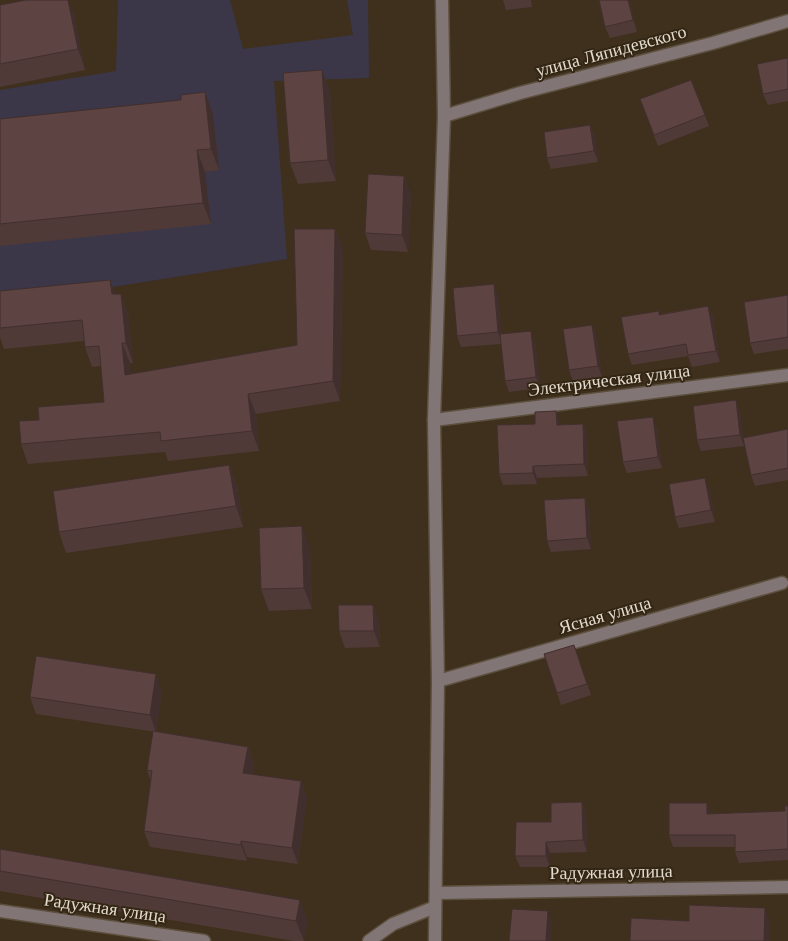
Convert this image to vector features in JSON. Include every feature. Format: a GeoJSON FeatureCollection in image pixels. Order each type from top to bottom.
{"type":"FeatureCollection","features":[{"type":"Feature","properties":{"kind":"street"},"geometry":{"type":"LineString","coordinates":[[435,941],[438,681],[434,420],[444,116],[442,0]]}},
{"type":"Feature","properties":{"kind":"street","name":"улица Ляпидевского"},"geometry":{"type":"LineString","coordinates":[[444,116],[520,93],[713,43],[788,21]]}},
{"type":"Feature","properties":{"kind":"street","name":"Электрическая улица"},"geometry":{"type":"LineString","coordinates":[[434,420],[788,375]]}},
{"type":"Feature","properties":{"kind":"street","name":"Ясная улица"},"geometry":{"type":"LineString","coordinates":[[438,681],[782,583]]}},
{"type":"Feature","properties":{"kind":"street","name":"Радужная улица"},"geometry":{"type":"LineString","coordinates":[[436,893],[788,887]]}},
{"type":"Feature","properties":{"kind":"street"},"geometry":{"type":"LineString","coordinates":[[369,941],[393,924],[435,907]]}},
{"type":"Feature","properties":{"kind":"street","name":"Радужная улица"},"geometry":{"type":"LineString","coordinates":[[0,910],[204,941]]}},
{"type":"Feature","properties":{"kind":"shaded area"},"geometry":{"type":"Polygon","coordinates":[[[118,0],[230,0],[243,49],[353,35],[347,0],[368,0],[369,78],[274,81],[287,259],[0,305],[0,90],[116,71],[118,0]]]}},
{"type":"Feature","properties":{"kind":"building"},"geometry":{"type":"Polygon","coordinates":[[[26,0],[68,0],[78,49],[0,64],[0,5],[26,0]]]}},
{"type":"Feature","properties":{"kind":"building"},"geometry":{"type":"Polygon","coordinates":[[[599,0],[628,0],[633,20],[605,27],[599,0]]]}},
{"type":"Feature","properties":{"kind":"building"},"geometry":{"type":"Polygon","coordinates":[[[788,58],[788,89],[763,94],[757,64],[788,58]]]}},
{"type":"Feature","properties":{"kind":"building"},"geometry":{"type":"Polygon","coordinates":[[[322,70],[328,160],[290,163],[283,73],[322,70]]]}},
{"type":"Feature","properties":{"kind":"building"},"geometry":{"type":"Polygon","coordinates":[[[691,80],[705,115],[654,135],[640,99],[691,80]]]}},
{"type":"Feature","properties":{"kind":"building"},"geometry":{"type":"Polygon","coordinates":[[[205,92],[211,149],[197,150],[203,203],[0,224],[0,119],[181,100],[181,95],[205,92]]]}},
{"type":"Feature","properties":{"kind":"building"},"geometry":{"type":"Polygon","coordinates":[[[590,125],[594,151],[547,158],[544,132],[590,125]]]}},
{"type":"Feature","properties":{"kind":"building"},"geometry":{"type":"Polygon","coordinates":[[[368,174],[404,176],[402,235],[365,233],[368,174]]]}},
{"type":"Feature","properties":{"kind":"building"},"geometry":{"type":"Polygon","coordinates":[[[294,229],[335,229],[333,381],[248,394],[252,431],[161,441],[160,432],[21,444],[19,421],[39,420],[38,407],[104,402],[99,346],[85,347],[82,320],[0,328],[0,291],[110,280],[112,294],[121,294],[126,343],[122,343],[125,375],[297,345],[294,229]]]}},
{"type":"Feature","properties":{"kind":"building"},"geometry":{"type":"Polygon","coordinates":[[[494,284],[498,332],[457,336],[453,288],[494,284]]]}},
{"type":"Feature","properties":{"kind":"building"},"geometry":{"type":"Polygon","coordinates":[[[788,295],[788,337],[750,343],[744,302],[788,295]]]}},
{"type":"Feature","properties":{"kind":"building"},"geometry":{"type":"Polygon","coordinates":[[[708,306],[716,351],[688,355],[686,344],[628,354],[621,317],[659,311],[659,315],[708,306]]]}},
{"type":"Feature","properties":{"kind":"building"},"geometry":{"type":"Polygon","coordinates":[[[592,325],[598,366],[569,370],[563,329],[592,325]]]}},
{"type":"Feature","properties":{"kind":"building"},"geometry":{"type":"Polygon","coordinates":[[[531,331],[536,377],[505,381],[500,334],[531,331]]]}},
{"type":"Feature","properties":{"kind":"building"},"geometry":{"type":"Polygon","coordinates":[[[736,400],[740,435],[697,440],[693,406],[736,400]]]}},
{"type":"Feature","properties":{"kind":"building"},"geometry":{"type":"Polygon","coordinates":[[[556,411],[557,425],[583,424],[584,464],[533,466],[533,473],[499,474],[497,425],[535,424],[535,412],[556,411]]]}},
{"type":"Feature","properties":{"kind":"building"},"geometry":{"type":"Polygon","coordinates":[[[653,417],[658,457],[623,462],[617,421],[653,417]]]}},
{"type":"Feature","properties":{"kind":"building"},"geometry":{"type":"Polygon","coordinates":[[[788,429],[788,468],[751,475],[743,438],[788,429]]]}},
{"type":"Feature","properties":{"kind":"building"},"geometry":{"type":"Polygon","coordinates":[[[229,465],[236,506],[59,532],[53,491],[229,465]]]}},
{"type":"Feature","properties":{"kind":"building"},"geometry":{"type":"Polygon","coordinates":[[[705,478],[711,510],[675,517],[669,484],[705,478]]]}},
{"type":"Feature","properties":{"kind":"building"},"geometry":{"type":"Polygon","coordinates":[[[585,498],[587,538],[547,541],[544,500],[585,498]]]}},
{"type":"Feature","properties":{"kind":"building"},"geometry":{"type":"Polygon","coordinates":[[[302,526],[304,588],[261,589],[259,528],[302,526]]]}},
{"type":"Feature","properties":{"kind":"building"},"geometry":{"type":"Polygon","coordinates":[[[338,605],[373,605],[374,631],[339,631],[338,605]]]}},
{"type":"Feature","properties":{"kind":"building"},"geometry":{"type":"Polygon","coordinates":[[[574,645],[587,684],[557,693],[544,654],[574,645]]]}},
{"type":"Feature","properties":{"kind":"building"},"geometry":{"type":"Polygon","coordinates":[[[36,656],[156,674],[150,715],[30,697],[36,656]]]}},
{"type":"Feature","properties":{"kind":"building"},"geometry":{"type":"Polygon","coordinates":[[[153,731],[248,747],[243,773],[301,781],[292,848],[241,841],[241,845],[144,831],[152,771],[147,770],[153,731]]]}},
{"type":"Feature","properties":{"kind":"building"},"geometry":{"type":"Polygon","coordinates":[[[582,802],[583,840],[546,842],[546,856],[515,856],[516,822],[551,822],[551,803],[582,802]]]}},
{"type":"Feature","properties":{"kind":"building"},"geometry":{"type":"Polygon","coordinates":[[[669,803],[707,803],[707,814],[785,811],[785,806],[788,806],[788,849],[735,852],[735,835],[669,835],[669,803]]]}},
{"type":"Feature","properties":{"kind":"building"},"geometry":{"type":"Polygon","coordinates":[[[0,849],[300,900],[296,921],[0,871],[0,849]]]}},
{"type":"Feature","properties":{"kind":"building"},"geometry":{"type":"Polygon","coordinates":[[[689,905],[765,908],[764,941],[630,941],[631,918],[689,921],[689,905]]]}},
{"type":"Feature","properties":{"kind":"building"},"geometry":{"type":"Polygon","coordinates":[[[512,909],[548,911],[546,941],[509,941],[512,909]]]}}]}
